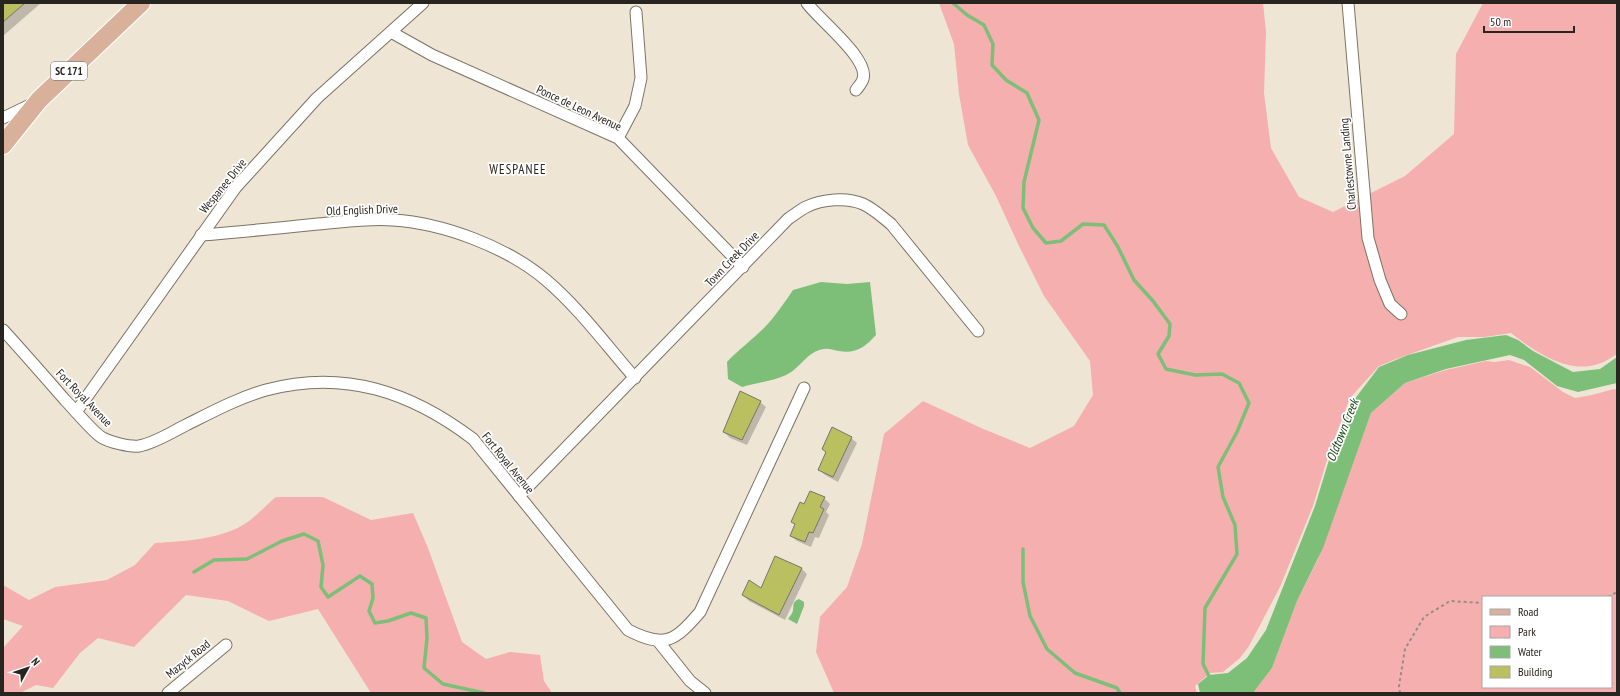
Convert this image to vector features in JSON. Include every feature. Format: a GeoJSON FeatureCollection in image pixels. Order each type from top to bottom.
{"type":"FeatureCollection","features":[{"type":"Feature","properties":{"kind":"main road","name":"SC 171"},"geometry":{"type":"LineString","coordinates":[[3,145],[40,100],[141,3]]}},
{"type":"Feature","properties":{"kind":"street","name":"Wespanee Drive"},"geometry":{"type":"LineString","coordinates":[[76,412],[236,187],[317,98],[423,3]]}},
{"type":"Feature","properties":{"kind":"street"},"geometry":{"type":"LineString","coordinates":[[807,3],[813,12],[851,49],[863,68],[863,78],[856,90]]}},
{"type":"Feature","properties":{"kind":"street","name":"Charlestowne Landing"},"geometry":{"type":"LineString","coordinates":[[1348,3],[1368,238],[1380,280],[1390,304],[1401,314]]}},
{"type":"Feature","properties":{"kind":"street"},"geometry":{"type":"LineString","coordinates":[[618,138],[635,106],[642,78],[636,12]]}},
{"type":"Feature","properties":{"kind":"street","name":"Ponce de Leon Avenue"},"geometry":{"type":"LineString","coordinates":[[391,32],[432,55],[618,138],[743,266]]}},
{"type":"Feature","properties":{"kind":"street"},"geometry":{"type":"LineString","coordinates":[[3,118],[40,100]]}},
{"type":"Feature","properties":{"kind":"street","name":"Town Creek Drive"},"geometry":{"type":"LineString","coordinates":[[519,496],[788,219],[806,207],[824,201],[845,200],[862,204],[875,211],[891,224],[978,331]]}},
{"type":"Feature","properties":{"kind":"street","name":"Old English Drive"},"geometry":{"type":"LineString","coordinates":[[201,235],[356,221],[393,220],[434,226],[464,236],[508,254],[545,279],[569,301],[635,378]]}},
{"type":"Feature","properties":{"kind":"street","name":"Fort Royal Avenue"},"geometry":{"type":"LineString","coordinates":[[3,330],[76,412],[101,437],[122,444],[139,446],[160,438],[224,406],[266,390],[308,383],[350,383],[389,393],[426,408],[450,422],[473,440],[628,630],[640,637],[658,641],[671,640],[685,630],[700,612],[804,388]]}},
{"type":"Feature","properties":{"kind":"street"},"geometry":{"type":"LineString","coordinates":[[658,641],[690,681],[705,693]]}},
{"type":"Feature","properties":{"kind":"street","name":"Mazyck Road"},"geometry":{"type":"LineString","coordinates":[[168,693],[226,645]]}},
{"type":"Feature","properties":{"kind":"path"},"geometry":{"type":"LineString","coordinates":[[1400,693],[1399,686],[1405,649],[1424,617],[1450,601],[1482,603]]}},
{"type":"Feature","properties":{"kind":"green space"},"geometry":{"type":"Polygon","coordinates":[[[939,3],[1263,3],[1266,32],[1264,93],[1271,148],[1299,197],[1333,212],[1405,176],[1454,134],[1456,54],[1483,3],[1617,3],[1617,354],[1601,363],[1589,366],[1565,364],[1541,354],[1511,333],[1484,337],[1458,337],[1379,366],[1350,398],[1330,450],[1313,506],[1280,587],[1249,646],[1240,658],[1223,672],[1210,673],[1195,686],[1197,693],[834,693],[816,652],[820,617],[847,587],[862,544],[884,434],[923,401],[981,428],[1030,448],[1074,426],[1093,395],[1090,361],[1044,296],[996,196],[968,145],[959,94],[954,44],[939,3]]]}},
{"type":"Feature","properties":{"kind":"green space"},"geometry":{"type":"Polygon","coordinates":[[[1509,360],[1530,367],[1563,392],[1575,398],[1614,389],[1617,390],[1617,693],[1253,693],[1272,668],[1297,601],[1318,559],[1371,413],[1405,383],[1446,370],[1486,361],[1494,362],[1509,360]]]}},
{"type":"Feature","properties":{"kind":"green space"},"geometry":{"type":"Polygon","coordinates":[[[276,497],[323,497],[371,520],[413,513],[428,548],[462,642],[486,659],[510,652],[540,655],[544,681],[552,693],[371,693],[318,609],[269,621],[228,601],[186,595],[134,647],[98,638],[80,653],[53,688],[36,685],[20,693],[3,693],[3,648],[23,626],[3,619],[3,585],[29,600],[55,587],[107,580],[135,565],[155,543],[200,539],[233,530],[251,519],[276,497]]]}},
{"type":"Feature","properties":{"kind":"water"},"geometry":{"type":"Polygon","coordinates":[[[821,282],[847,284],[870,282],[876,335],[860,349],[845,352],[830,349],[818,350],[808,356],[791,372],[781,377],[742,387],[728,379],[727,362],[768,324],[793,290],[821,282]]]}},
{"type":"Feature","properties":{"kind":"water","name":"Oldtown Creek"},"geometry":{"type":"Polygon","coordinates":[[[1506,335],[1518,340],[1533,351],[1573,372],[1600,369],[1617,357],[1617,383],[1578,392],[1557,386],[1524,360],[1510,355],[1446,369],[1405,383],[1371,413],[1323,548],[1297,601],[1272,668],[1253,693],[1200,693],[1198,684],[1209,675],[1228,673],[1247,658],[1266,630],[1315,506],[1332,450],[1351,404],[1379,367],[1408,355],[1466,340],[1506,335]]]}},
{"type":"Feature","properties":{"kind":"water"},"geometry":{"type":"Polygon","coordinates":[[[799,599],[804,602],[804,606],[797,624],[788,619],[792,612],[794,602],[799,599]]]}},
{"type":"Feature","properties":{"kind":"building"},"geometry":{"type":"Polygon","coordinates":[[[3,3],[25,3],[3,22],[3,3]]]}},
{"type":"Feature","properties":{"kind":"building"},"geometry":{"type":"Polygon","coordinates":[[[740,391],[761,401],[742,440],[723,432],[740,391]]]}},
{"type":"Feature","properties":{"kind":"building"},"geometry":{"type":"Polygon","coordinates":[[[832,427],[852,437],[833,477],[818,470],[826,452],[822,449],[832,427]]]}},
{"type":"Feature","properties":{"kind":"building"},"geometry":{"type":"Polygon","coordinates":[[[810,491],[825,497],[820,507],[824,509],[813,533],[809,532],[805,542],[790,536],[795,524],[791,522],[800,502],[804,504],[810,491]]]}},
{"type":"Feature","properties":{"kind":"building"},"geometry":{"type":"Polygon","coordinates":[[[775,556],[802,568],[779,615],[742,595],[749,580],[761,588],[775,556]]]}},
{"type":"Feature","properties":{"kind":"waterway"},"geometry":{"type":"LineString","coordinates":[[953,3],[967,15],[984,25],[993,44],[992,65],[1006,80],[1027,93],[1039,120],[1024,182],[1023,208],[1033,228],[1046,243],[1061,241],[1083,224],[1104,225],[1118,247],[1134,280],[1153,301],[1170,324],[1169,336],[1158,354],[1166,369],[1195,375],[1222,374],[1239,383],[1249,403],[1237,432],[1218,467],[1223,497],[1235,525],[1237,554],[1205,608],[1203,664],[1210,678]]}},
{"type":"Feature","properties":{"kind":"waterway"},"geometry":{"type":"LineString","coordinates":[[194,572],[214,560],[247,559],[282,541],[304,534],[318,541],[323,565],[321,587],[328,597],[360,576],[372,584],[373,598],[369,611],[375,623],[388,621],[411,613],[426,618],[427,638],[424,668],[443,684],[484,693]]}},
{"type":"Feature","properties":{"kind":"waterway"},"geometry":{"type":"LineString","coordinates":[[1023,549],[1023,582],[1030,616],[1047,649],[1075,673],[1117,688],[1120,693]]}},
{"type":"Feature","properties":{"kind":"district","name":"WESPANEE"},"geometry":{"type":"Point","coordinates":[518,169]}}]}
